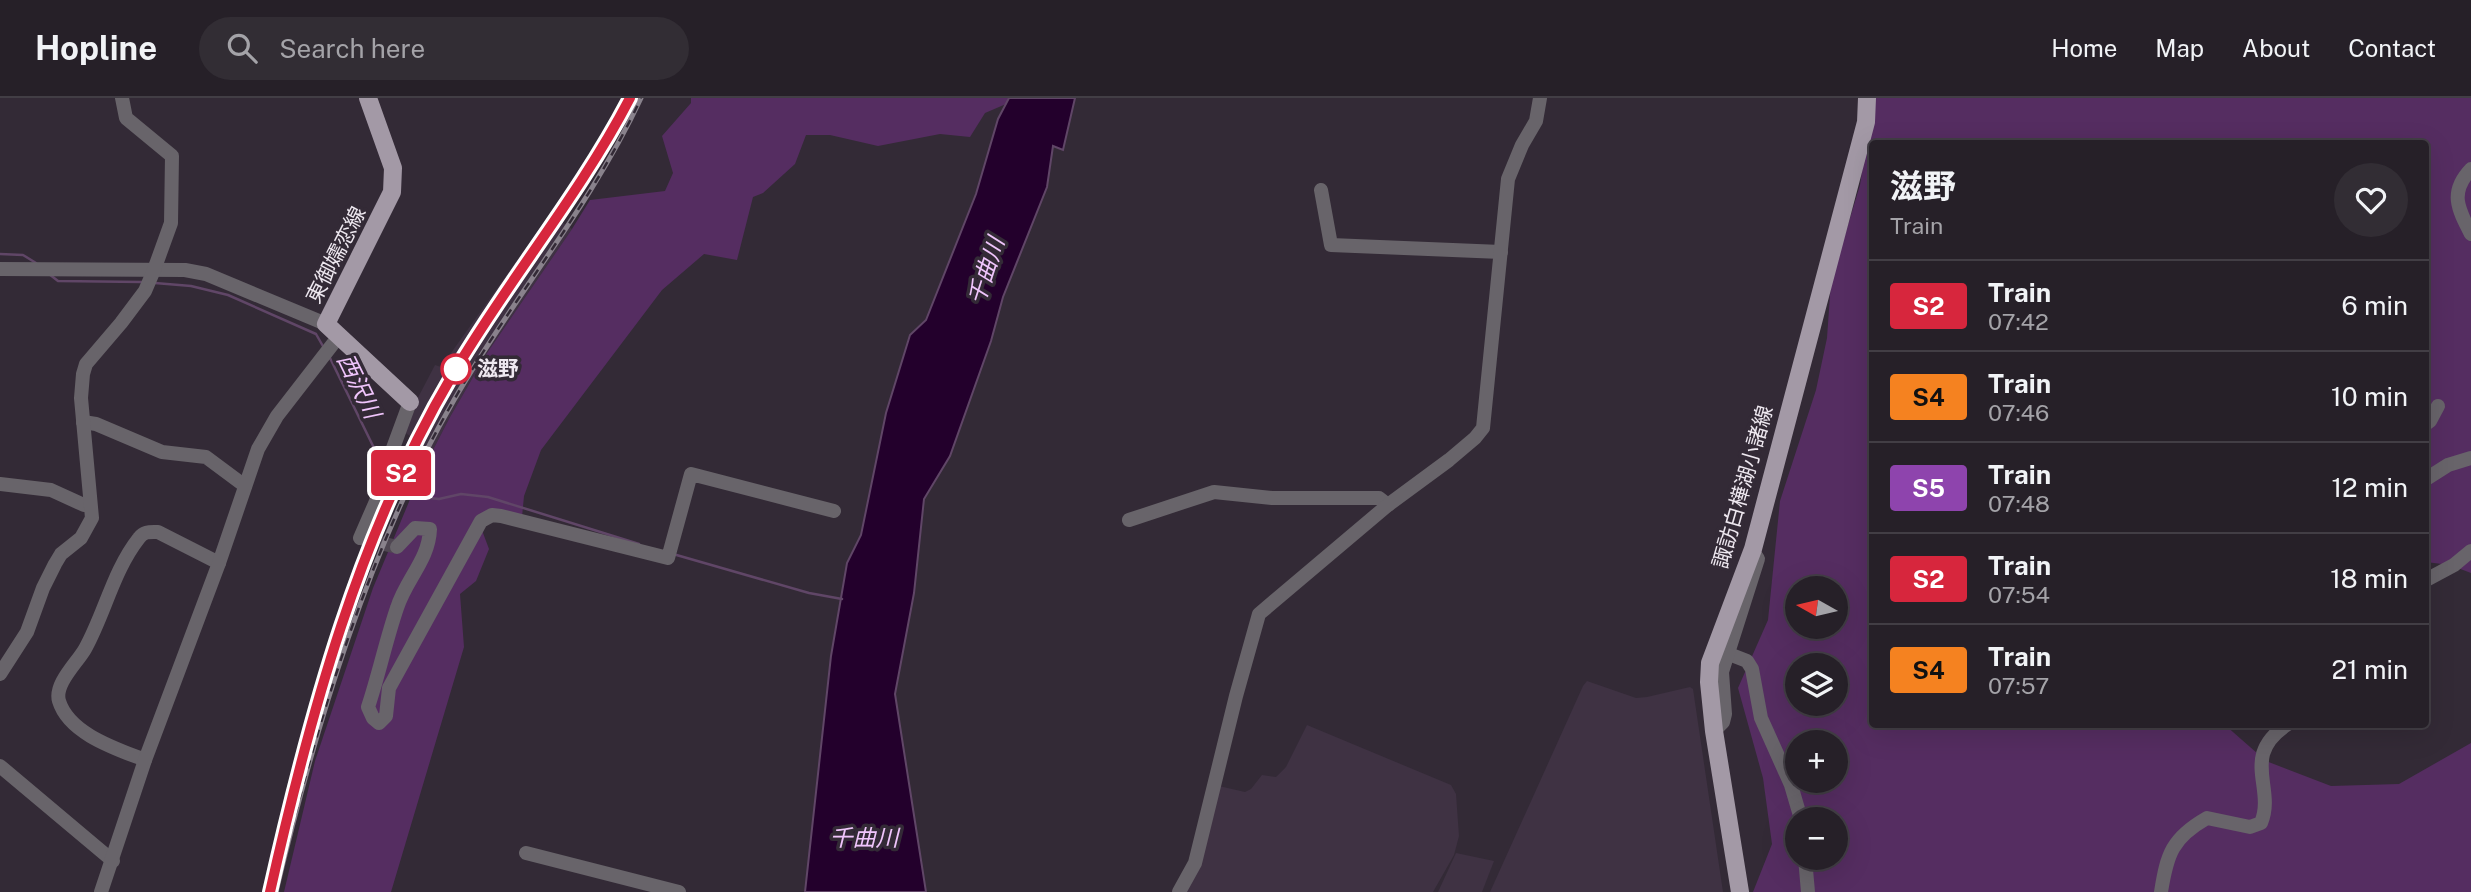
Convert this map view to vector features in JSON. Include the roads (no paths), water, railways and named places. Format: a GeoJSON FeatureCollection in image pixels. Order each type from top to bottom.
{"type":"FeatureCollection","features":[{"type":"Feature","properties":{"kind":"main road","name":"東御嬬恋線"},"geometry":{"type":"LineString","coordinates":[[330,341],[392,192],[393,168],[368,98]]}},
{"type":"Feature","properties":{"kind":"main road","name":"諏訪白樺湖小諸線"},"geometry":{"type":"LineString","coordinates":[[1740,892],[1714,731],[1709,682],[1710,663],[1753,549],[1866,122],[1867,98]]}},
{"type":"Feature","properties":{"kind":"main road"},"geometry":{"type":"LineString","coordinates":[[330,341],[410,402]]}},
{"type":"Feature","properties":{"kind":"street"},"geometry":{"type":"LineString","coordinates":[[0,674],[27,632],[55,564],[61,554],[81,538],[92,518],[83,422],[82,379],[86,363],[121,323],[151,278],[171,223],[172,156],[126,118],[122,98]]}},
{"type":"Feature","properties":{"kind":"street"},"geometry":{"type":"LineString","coordinates":[[1179,892],[1195,863],[1259,614],[1388,505],[1449,460],[1483,428],[1508,179],[1522,145],[1536,121],[1540,98]]}},
{"type":"Feature","properties":{"kind":"street"},"geometry":{"type":"LineString","coordinates":[[2471,169],[2459,186],[2457,201],[2471,234]]}},
{"type":"Feature","properties":{"kind":"street"},"geometry":{"type":"LineString","coordinates":[[1321,190],[1331,245],[1501,251]]}},
{"type":"Feature","properties":{"kind":"street"},"geometry":{"type":"LineString","coordinates":[[0,269],[53,270],[151,278],[186,270],[206,274],[330,341],[269,427],[258,449],[219,563],[145,760],[101,892]]}},
{"type":"Feature","properties":{"kind":"street"},"geometry":{"type":"LineString","coordinates":[[360,538],[377,499],[410,402]]}},
{"type":"Feature","properties":{"kind":"street"},"geometry":{"type":"LineString","coordinates":[[2429,422],[2438,406]]}},
{"type":"Feature","properties":{"kind":"street"},"geometry":{"type":"LineString","coordinates":[[83,422],[96,424],[162,452],[205,457],[245,486]]}},
{"type":"Feature","properties":{"kind":"street"},"geometry":{"type":"LineString","coordinates":[[2429,477],[2448,465],[2471,458]]}},
{"type":"Feature","properties":{"kind":"street"},"geometry":{"type":"LineString","coordinates":[[397,547],[415,528],[430,528],[423,560],[398,605],[369,707],[373,718],[379,723],[386,716],[390,688],[481,521],[487,516],[501,516],[668,558],[691,474],[834,511]]}},
{"type":"Feature","properties":{"kind":"street"},"geometry":{"type":"LineString","coordinates":[[0,484],[51,490],[89,505]]}},
{"type":"Feature","properties":{"kind":"street"},"geometry":{"type":"LineString","coordinates":[[1129,520],[1213,492],[1272,498],[1379,498],[1388,505]]}},
{"type":"Feature","properties":{"kind":"street"},"geometry":{"type":"LineString","coordinates":[[145,760],[93,738],[68,718],[58,699],[61,686],[84,650],[115,577],[140,536],[148,532],[158,532],[219,563]]}},
{"type":"Feature","properties":{"kind":"street"},"geometry":{"type":"LineString","coordinates":[[1714,731],[1723,723],[1725,714],[1722,672],[1758,559],[1753,549]]}},
{"type":"Feature","properties":{"kind":"street"},"geometry":{"type":"LineString","coordinates":[[2429,578],[2454,565],[2471,551]]}},
{"type":"Feature","properties":{"kind":"street"},"geometry":{"type":"LineString","coordinates":[[1729,654],[1746,661],[1752,669],[1760,718],[1791,785],[1797,807]]}},
{"type":"Feature","properties":{"kind":"street"},"geometry":{"type":"LineString","coordinates":[[2161,892],[2168,854],[2199,822],[2207,818],[2250,827],[2261,823],[2266,812],[2260,775],[2266,744],[2282,728]]}},
{"type":"Feature","properties":{"kind":"street"},"geometry":{"type":"LineString","coordinates":[[0,766],[113,861]]}},
{"type":"Feature","properties":{"kind":"street"},"geometry":{"type":"LineString","coordinates":[[526,853],[679,892]]}},
{"type":"Feature","properties":{"kind":"street"},"geometry":{"type":"LineString","coordinates":[[1806,870],[1808,892]]}},
{"type":"Feature","properties":{"kind":"water","name":"千曲川"},"geometry":{"type":"Polygon","coordinates":[[[1009,98],[1075,98],[1063,150],[1053,146],[1047,187],[1003,297],[991,341],[950,456],[924,499],[914,593],[895,694],[926,892],[805,892],[831,656],[847,563],[861,535],[886,413],[910,335],[926,320],[976,194],[998,119],[1009,98]]]}},
{"type":"Feature","properties":{"kind":"waterway","name":"西沢川"},"geometry":{"type":"LineString","coordinates":[[0,254],[23,255],[36,263]]}},
{"type":"Feature","properties":{"kind":"waterway","name":"西沢川"},"geometry":{"type":"LineString","coordinates":[[49,274],[58,281],[142,282]]}},
{"type":"Feature","properties":{"kind":"waterway","name":"西沢川"},"geometry":{"type":"LineString","coordinates":[[155,283],[191,286],[228,295],[316,334],[324,348]]}},
{"type":"Feature","properties":{"kind":"waterway","name":"西沢川"},"geometry":{"type":"LineString","coordinates":[[329,356],[380,464]]}},
{"type":"Feature","properties":{"kind":"waterway","name":"西沢川"},"geometry":{"type":"LineString","coordinates":[[387,475],[429,498],[439,499],[461,494],[488,497],[639,544]]}},
{"type":"Feature","properties":{"kind":"waterway","name":"西沢川"},"geometry":{"type":"LineString","coordinates":[[673,554],[809,593],[842,599]]}},
{"type":"Feature","properties":{"kind":"tunnel"},"geometry":{"type":"LineString","coordinates":[[360,538],[397,547]]}},
{"type":"Feature","properties":{"kind":"railway"},"geometry":{"type":"LineString","coordinates":[[318,702],[345,617],[376,534],[431,413],[474,339],[589,169],[630,98]]}},
{"type":"Feature","properties":{"kind":"railway"},"geometry":{"type":"LineString","coordinates":[[276,892],[327,703],[348,639],[396,515],[454,400],[599,176],[641,98]]}},
{"type":"Feature","properties":{"kind":"train","name":"S2"},"geometry":{"type":"LineString","coordinates":[[270,892],[309,733],[331,657],[355,584],[400,476],[453,375],[578,187],[630,98]]}},
{"type":"Feature","properties":{"kind":"place","name":"滋野"},"geometry":{"type":"Point","coordinates":[456,369]}}]}
